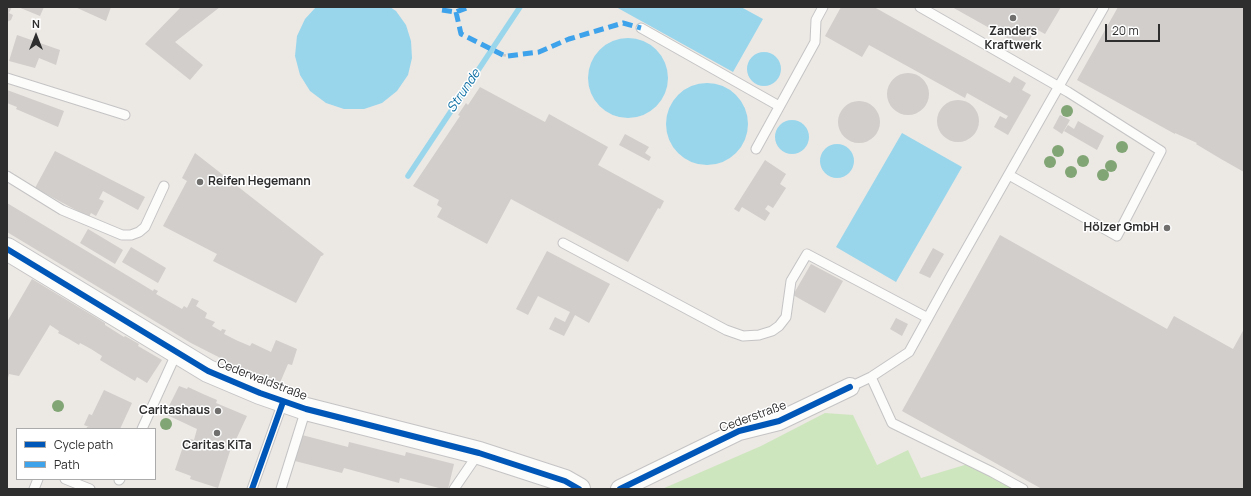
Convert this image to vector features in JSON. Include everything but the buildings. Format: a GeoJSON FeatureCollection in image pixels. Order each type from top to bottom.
{"type":"FeatureCollection","features":[{"type":"Feature","properties":{"kind":"street","name":"Cederwaldstraße"},"geometry":{"type":"LineString","coordinates":[[7,249],[208,371],[260,393],[282,402],[306,409],[479,454],[565,481],[579,489]]}},
{"type":"Feature","properties":{"kind":"street","name":"Cederstraße"},"geometry":{"type":"LineString","coordinates":[[620,489],[739,431],[778,421],[850,387]]}},
{"type":"Feature","properties":{"kind":"lane"},"geometry":{"type":"LineString","coordinates":[[756,149],[815,42],[816,20],[823,7]]}},
{"type":"Feature","properties":{"kind":"lane"},"geometry":{"type":"LineString","coordinates":[[920,7],[1059,87],[1161,151],[1117,236],[1009,174]]}},
{"type":"Feature","properties":{"kind":"lane"},"geometry":{"type":"LineString","coordinates":[[850,387],[870,377],[910,352],[1104,7]]}},
{"type":"Feature","properties":{"kind":"lane"},"geometry":{"type":"LineString","coordinates":[[641,28],[779,106]]}},
{"type":"Feature","properties":{"kind":"lane"},"geometry":{"type":"LineString","coordinates":[[7,78],[125,115]]}},
{"type":"Feature","properties":{"kind":"lane"},"geometry":{"type":"LineString","coordinates":[[7,176],[62,210],[122,235],[131,235],[139,232],[145,227],[164,186]]}},
{"type":"Feature","properties":{"kind":"lane"},"geometry":{"type":"LineString","coordinates":[[563,243],[726,330],[743,336],[759,335],[772,331],[786,317],[791,281],[807,254],[928,318]]}},
{"type":"Feature","properties":{"kind":"lane"},"geometry":{"type":"LineString","coordinates":[[142,428],[177,352]]}},
{"type":"Feature","properties":{"kind":"lane"},"geometry":{"type":"LineString","coordinates":[[870,377],[892,423],[1024,489]]}},
{"type":"Feature","properties":{"kind":"lane"},"geometry":{"type":"LineString","coordinates":[[252,489],[282,402]]}},
{"type":"Feature","properties":{"kind":"lane"},"geometry":{"type":"LineString","coordinates":[[281,489],[306,409]]}},
{"type":"Feature","properties":{"kind":"lane"},"geometry":{"type":"LineString","coordinates":[[454,489],[479,454]]}},
{"type":"Feature","properties":{"kind":"lane"},"geometry":{"type":"LineString","coordinates":[[68,480],[90,489]]}},
{"type":"Feature","properties":{"kind":"path"},"geometry":{"type":"LineString","coordinates":[[503,55],[508,56]]}},
{"type":"Feature","properties":{"kind":"green space"},"geometry":{"type":"Polygon","coordinates":[[[825,413],[853,415],[877,465],[908,450],[921,478],[968,464],[1016,489],[662,489],[761,446],[825,413]]]}},
{"type":"Feature","properties":{"kind":"water"},"geometry":{"type":"Polygon","coordinates":[[[316,7],[390,7],[396,11],[406,25],[411,41],[412,58],[408,75],[397,91],[382,103],[364,109],[344,109],[326,103],[310,91],[300,75],[295,56],[297,36],[305,19],[316,7]]]}},
{"type":"Feature","properties":{"kind":"water"},"geometry":{"type":"Polygon","coordinates":[[[616,7],[741,7],[763,19],[733,72],[616,7]]]}},
{"type":"Feature","properties":{"kind":"water"},"geometry":{"type":"Polygon","coordinates":[[[628,38],[643,41],[656,50],[665,63],[668,78],[665,93],[656,106],[643,115],[628,118],[613,115],[600,106],[591,93],[588,78],[591,63],[600,50],[613,41],[628,38]]]}},
{"type":"Feature","properties":{"kind":"water"},"geometry":{"type":"Polygon","coordinates":[[[761,52],[767,52],[776,57],[780,63],[780,75],[776,81],[767,86],[761,86],[752,81],[747,72],[747,66],[752,57],[761,52]]]}},
{"type":"Feature","properties":{"kind":"water"},"geometry":{"type":"Polygon","coordinates":[[[707,83],[723,87],[736,95],[744,108],[748,124],[744,140],[736,153],[723,161],[707,165],[691,161],[678,153],[670,140],[666,124],[670,108],[678,95],[691,87],[707,83]]]}},
{"type":"Feature","properties":{"kind":"water"},"geometry":{"type":"Polygon","coordinates":[[[789,120],[795,120],[804,125],[808,131],[808,143],[804,149],[795,154],[789,154],[780,149],[775,140],[775,134],[780,125],[789,120]]]}},
{"type":"Feature","properties":{"kind":"water"},"geometry":{"type":"Polygon","coordinates":[[[902,133],[962,167],[896,282],[836,247],[902,133]]]}},
{"type":"Feature","properties":{"kind":"water"},"geometry":{"type":"Polygon","coordinates":[[[834,144],[840,144],[849,149],[853,155],[853,167],[849,173],[840,178],[834,178],[825,173],[820,164],[820,158],[825,149],[834,144]]]}},
{"type":"Feature","properties":{"kind":"waterway","name":"Strunde"},"geometry":{"type":"LineString","coordinates":[[408,176],[520,7]]}},
{"type":"Feature","properties":{"kind":"marked path"},"geometry":{"type":"LineString","coordinates":[[442,10],[456,12],[469,7]]}},
{"type":"Feature","properties":{"kind":"marked path"},"geometry":{"type":"LineString","coordinates":[[456,12],[461,34],[503,55]]}},
{"type":"Feature","properties":{"kind":"marked path"},"geometry":{"type":"LineString","coordinates":[[508,56],[539,52],[569,39],[623,23],[641,28]]}},
{"type":"Feature","properties":{"kind":"cycle path"},"geometry":{"type":"LineString","coordinates":[[7,249],[208,371],[260,393],[306,409],[479,453],[565,481],[579,489]]}},
{"type":"Feature","properties":{"kind":"cycle path"},"geometry":{"type":"LineString","coordinates":[[620,489],[739,431],[779,421],[850,387]]}},
{"type":"Feature","properties":{"kind":"cycle path"},"geometry":{"type":"LineString","coordinates":[[252,489],[283,402]]}},
{"type":"Feature","properties":{"kind":"place","name":"Zanders Kraftwerk"},"geometry":{"type":"Point","coordinates":[1013,18]}},
{"type":"Feature","properties":{"kind":"place","name":"Reifen Hegemann"},"geometry":{"type":"Point","coordinates":[200,182]}},
{"type":"Feature","properties":{"kind":"place","name":"Hölzer GmbH"},"geometry":{"type":"Point","coordinates":[1167,228]}},
{"type":"Feature","properties":{"kind":"place","name":"Caritashaus"},"geometry":{"type":"Point","coordinates":[218,411]}},
{"type":"Feature","properties":{"kind":"place","name":"Caritas KiTa"},"geometry":{"type":"Point","coordinates":[217,433]}}]}
